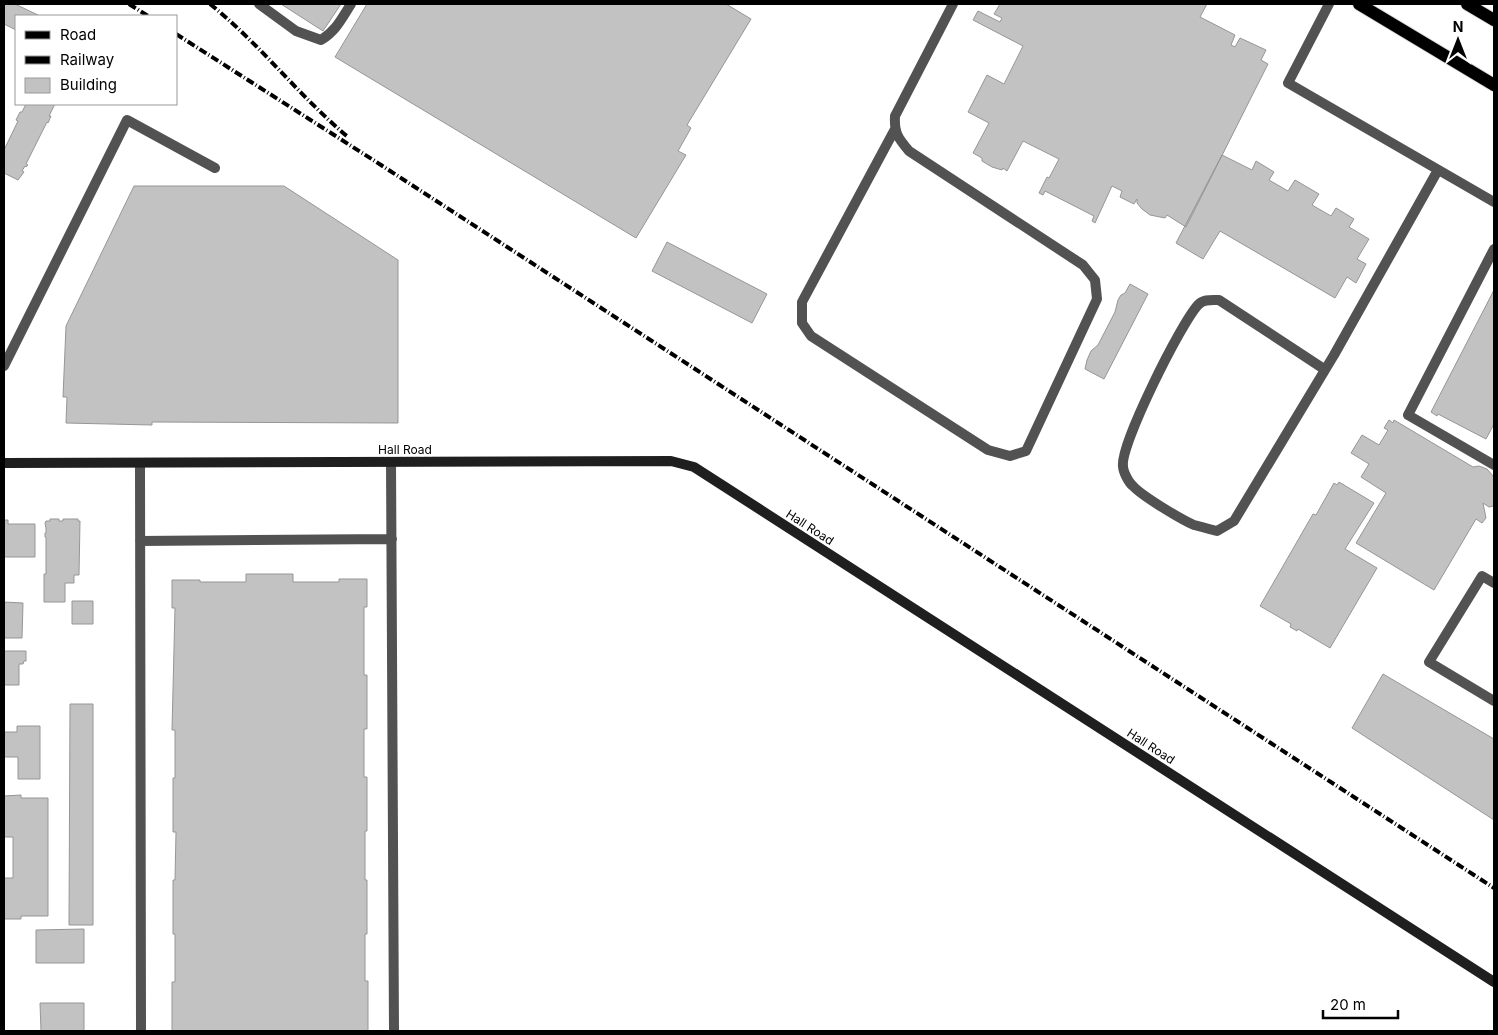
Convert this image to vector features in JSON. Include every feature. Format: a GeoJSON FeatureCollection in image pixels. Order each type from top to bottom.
{"type":"FeatureCollection","features":[{"type":"Feature","properties":{"kind":"main road"},"geometry":{"type":"LineString","coordinates":[[1359,4],[1494,85]]}},
{"type":"Feature","properties":{"kind":"main road"},"geometry":{"type":"LineString","coordinates":[[1467,4],[1494,20]]}},
{"type":"Feature","properties":{"kind":"street","name":"Hall Road"},"geometry":{"type":"LineString","coordinates":[[4,463],[671,461],[694,467],[1494,982]]}},
{"type":"Feature","properties":{"kind":"lane"},"geometry":{"type":"LineString","coordinates":[[259,4],[296,31],[321,40],[329,36],[341,23],[351,4]]}},
{"type":"Feature","properties":{"kind":"lane"},"geometry":{"type":"LineString","coordinates":[[895,129],[802,302],[802,323],[811,336],[988,450],[1010,456],[1026,451],[1096,299],[1095,280],[1083,265],[909,151],[899,140],[895,129],[895,116],[953,4]]}},
{"type":"Feature","properties":{"kind":"lane"},"geometry":{"type":"LineString","coordinates":[[1329,4],[1288,82],[1494,202]]}},
{"type":"Feature","properties":{"kind":"lane"},"geometry":{"type":"LineString","coordinates":[[4,366],[128,120],[215,168]]}},
{"type":"Feature","properties":{"kind":"lane"},"geometry":{"type":"LineString","coordinates":[[1324,369],[1219,300],[1207,300],[1199,304],[1177,336],[1144,405],[1124,453],[1123,468],[1133,486],[1167,510],[1193,524],[1216,531],[1234,521],[1324,369],[1438,170]]}},
{"type":"Feature","properties":{"kind":"lane"},"geometry":{"type":"LineString","coordinates":[[1494,249],[1408,415],[1494,465]]}},
{"type":"Feature","properties":{"kind":"lane"},"geometry":{"type":"LineString","coordinates":[[391,462],[394,1031]]}},
{"type":"Feature","properties":{"kind":"lane"},"geometry":{"type":"LineString","coordinates":[[140,463],[141,1031]]}},
{"type":"Feature","properties":{"kind":"lane"},"geometry":{"type":"LineString","coordinates":[[140,541],[392,539]]}},
{"type":"Feature","properties":{"kind":"lane"},"geometry":{"type":"LineString","coordinates":[[1494,583],[1482,576],[1429,662],[1494,701]]}},
{"type":"Feature","properties":{"kind":"building"},"geometry":{"type":"Polygon","coordinates":[[[4,4],[15,4],[38,15],[15,15],[15,30],[4,24],[4,4]]]}},
{"type":"Feature","properties":{"kind":"building"},"geometry":{"type":"Polygon","coordinates":[[[281,4],[341,4],[323,31],[281,4]]]}},
{"type":"Feature","properties":{"kind":"building"},"geometry":{"type":"Polygon","coordinates":[[[367,4],[726,4],[751,19],[687,125],[691,128],[678,151],[686,155],[636,238],[335,57],[367,4]]]}},
{"type":"Feature","properties":{"kind":"building"},"geometry":{"type":"Polygon","coordinates":[[[1000,4],[1207,4],[1200,17],[1235,35],[1231,45],[1235,47],[1240,38],[1266,50],[1261,60],[1268,64],[1186,227],[1167,215],[1165,218],[1150,215],[1137,203],[1137,199],[1134,204],[1120,197],[1122,191],[1112,186],[1095,223],[1092,221],[1094,216],[1045,191],[1043,195],[1039,193],[1059,159],[1023,141],[1007,171],[1003,168],[1002,170],[992,167],[973,153],[989,123],[968,112],[987,75],[1004,84],[1023,46],[973,20],[978,11],[1000,22],[1002,18],[994,14],[1000,4]]]}},
{"type":"Feature","properties":{"kind":"building"},"geometry":{"type":"Polygon","coordinates":[[[26,105],[54,105],[48,123],[26,164],[28,165],[25,166],[22,171],[24,172],[18,180],[4,173],[4,150],[18,121],[16,120],[20,112],[22,112],[26,105]]]}},
{"type":"Feature","properties":{"kind":"building"},"geometry":{"type":"Polygon","coordinates":[[[1222,155],[1252,170],[1256,161],[1274,172],[1269,180],[1288,191],[1295,180],[1319,194],[1312,205],[1331,216],[1336,208],[1354,219],[1349,227],[1369,239],[1357,259],[1366,264],[1356,283],[1347,277],[1335,298],[1220,231],[1203,259],[1176,243],[1222,155]]]}},
{"type":"Feature","properties":{"kind":"building"},"geometry":{"type":"Polygon","coordinates":[[[134,186],[284,186],[398,260],[398,423],[152,422],[152,425],[66,423],[67,397],[63,397],[66,326],[134,186]]]}},
{"type":"Feature","properties":{"kind":"building"},"geometry":{"type":"Polygon","coordinates":[[[667,242],[767,294],[752,323],[652,271],[667,242]]]}},
{"type":"Feature","properties":{"kind":"building"},"geometry":{"type":"Polygon","coordinates":[[[1130,284],[1148,294],[1104,379],[1085,369],[1087,360],[1091,351],[1098,345],[1115,312],[1118,300],[1130,284]]]}},
{"type":"Feature","properties":{"kind":"building"},"geometry":{"type":"Polygon","coordinates":[[[1494,290],[1494,424],[1486,439],[1431,412],[1494,290]]]}},
{"type":"Feature","properties":{"kind":"building"},"geometry":{"type":"Polygon","coordinates":[[[1389,420],[1393,423],[1394,420],[1473,467],[1479,466],[1487,469],[1494,477],[1494,506],[1489,507],[1483,503],[1486,518],[1482,523],[1476,519],[1434,590],[1356,543],[1386,493],[1361,477],[1369,464],[1351,453],[1362,435],[1379,445],[1388,430],[1384,428],[1389,420]]]}},
{"type":"Feature","properties":{"kind":"building"},"geometry":{"type":"Polygon","coordinates":[[[1339,482],[1374,503],[1345,549],[1377,568],[1330,648],[1298,629],[1297,631],[1290,627],[1291,624],[1260,606],[1313,514],[1316,515],[1334,483],[1337,485],[1339,482]]]}},
{"type":"Feature","properties":{"kind":"building"},"geometry":{"type":"Polygon","coordinates":[[[50,519],[63,521],[63,519],[78,519],[80,521],[79,575],[74,575],[74,583],[65,583],[65,602],[44,602],[44,574],[46,574],[45,523],[50,521],[50,519]]]}},
{"type":"Feature","properties":{"kind":"building"},"geometry":{"type":"Polygon","coordinates":[[[4,520],[8,520],[8,524],[35,524],[35,557],[4,557],[4,520]]]}},
{"type":"Feature","properties":{"kind":"building"},"geometry":{"type":"Polygon","coordinates":[[[246,574],[293,574],[293,582],[339,582],[339,579],[367,579],[367,607],[364,607],[364,675],[367,675],[367,729],[364,729],[364,777],[367,777],[365,880],[367,880],[367,934],[365,934],[365,981],[368,981],[368,1031],[172,1031],[172,982],[175,982],[173,880],[175,880],[176,832],[173,832],[175,730],[172,730],[175,608],[172,608],[172,580],[246,582],[246,574]]]}},
{"type":"Feature","properties":{"kind":"building"},"geometry":{"type":"Polygon","coordinates":[[[72,601],[93,601],[93,624],[72,624],[72,601]]]}},
{"type":"Feature","properties":{"kind":"building"},"geometry":{"type":"Polygon","coordinates":[[[4,602],[23,603],[22,638],[4,638],[4,602]]]}},
{"type":"Feature","properties":{"kind":"building"},"geometry":{"type":"Polygon","coordinates":[[[4,651],[26,651],[26,661],[23,664],[19,664],[19,685],[4,685],[4,651]]]}},
{"type":"Feature","properties":{"kind":"building"},"geometry":{"type":"Polygon","coordinates":[[[1383,674],[1494,739],[1494,820],[1352,728],[1383,674]]]}},
{"type":"Feature","properties":{"kind":"building"},"geometry":{"type":"Polygon","coordinates":[[[70,704],[93,704],[93,925],[69,925],[70,704]]]}},
{"type":"Feature","properties":{"kind":"building"},"geometry":{"type":"Polygon","coordinates":[[[17,726],[40,726],[40,779],[18,779],[18,757],[4,757],[4,732],[17,732],[17,726]]]}},
{"type":"Feature","properties":{"kind":"building"},"geometry":{"type":"Polygon","coordinates":[[[21,795],[21,798],[48,798],[48,916],[21,916],[21,919],[4,919],[4,878],[13,878],[13,837],[4,837],[4,796],[21,795]]]}},
{"type":"Feature","properties":{"kind":"building"},"geometry":{"type":"Polygon","coordinates":[[[84,929],[84,963],[36,963],[36,930],[84,929]]]}},
{"type":"Feature","properties":{"kind":"building"},"geometry":{"type":"Polygon","coordinates":[[[40,1003],[84,1003],[84,1031],[41,1031],[40,1003]]]}},
{"type":"Feature","properties":{"kind":"railway"},"geometry":{"type":"LineString","coordinates":[[129,4],[146,15]]}},
{"type":"Feature","properties":{"kind":"railway"},"geometry":{"type":"LineString","coordinates":[[210,4],[246,36],[313,105],[348,137]]}},
{"type":"Feature","properties":{"kind":"railway"},"geometry":{"type":"LineString","coordinates":[[178,35],[381,165],[1494,888]]}}]}
